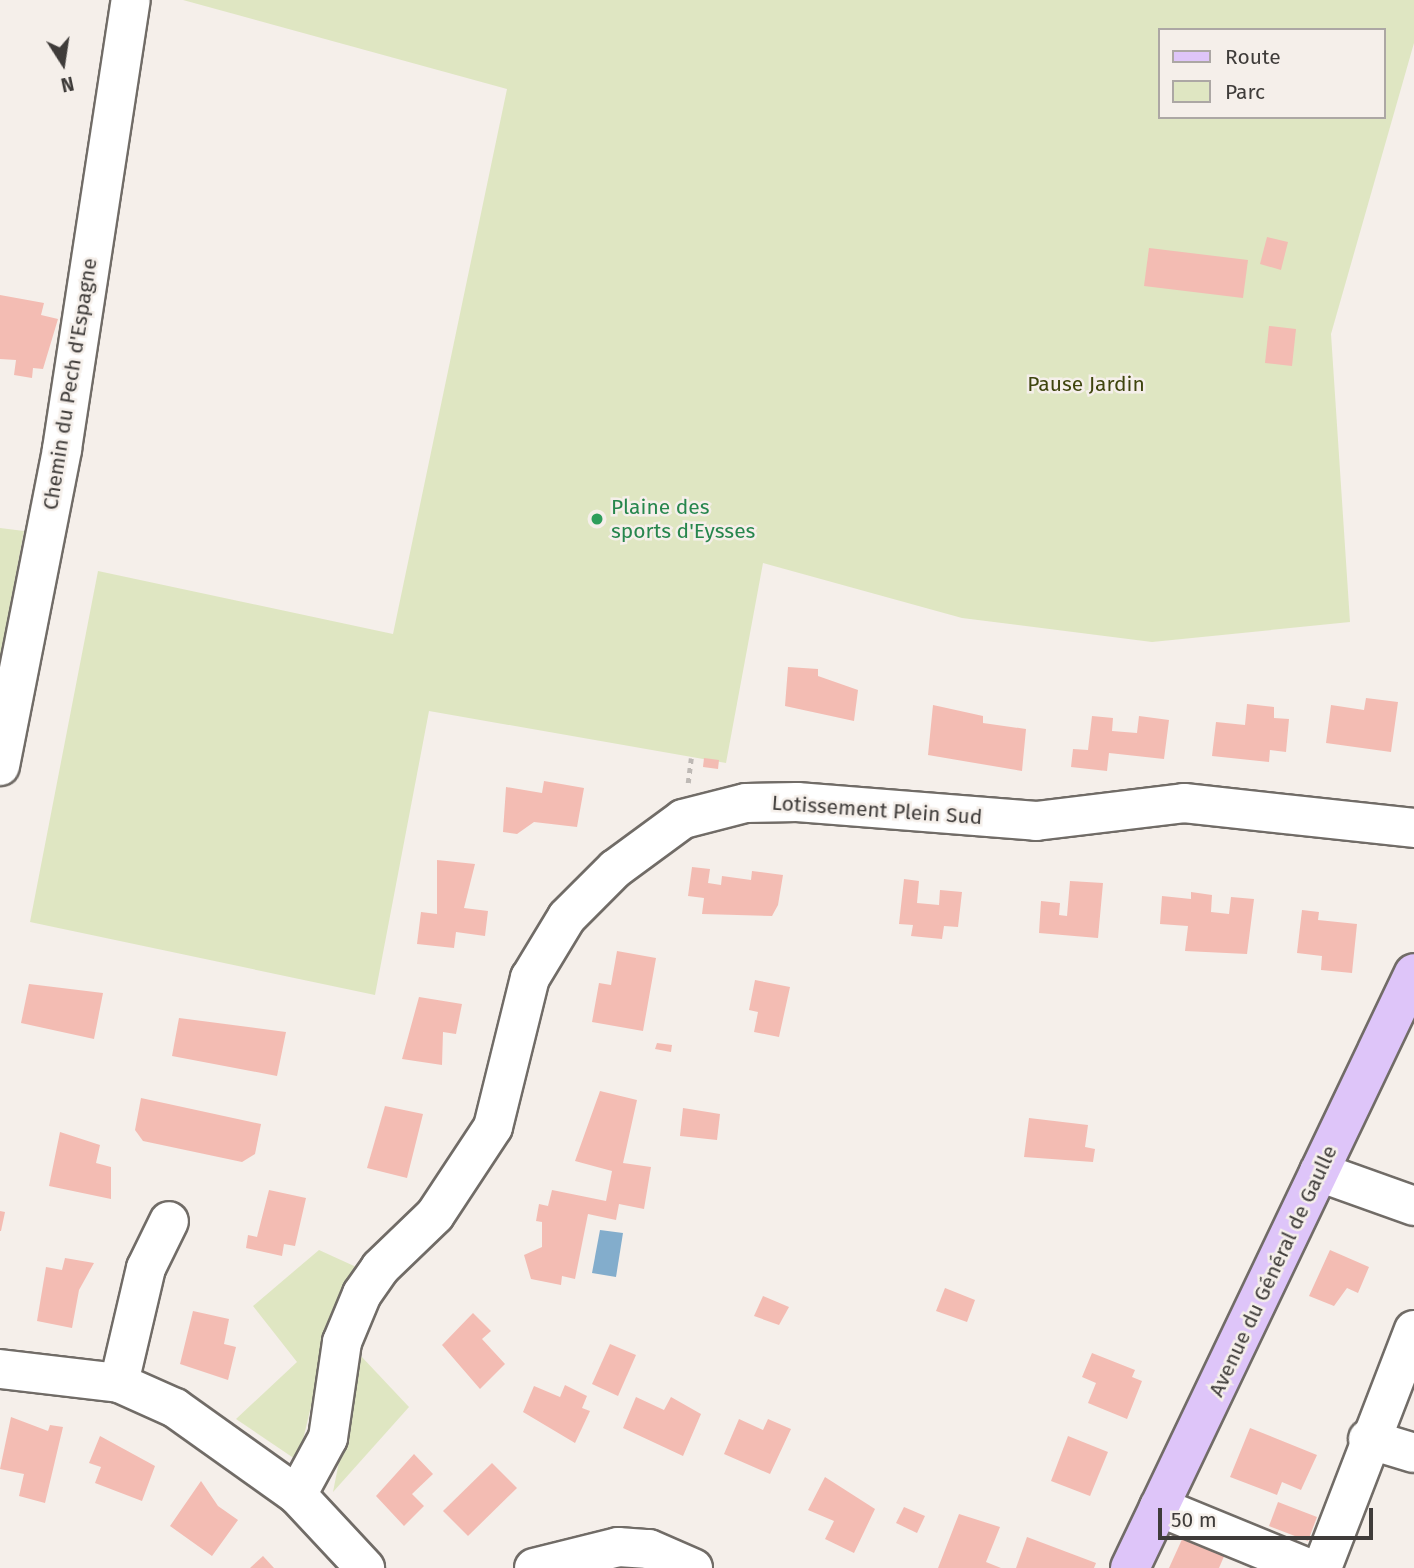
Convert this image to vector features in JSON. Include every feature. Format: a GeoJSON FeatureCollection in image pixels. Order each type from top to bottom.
{"type":"FeatureCollection","features":[{"type":"Feature","properties":{"kind":"main road","name":"Avenue du Général de Gaulle"},"geometry":{"type":"LineString","coordinates":[[1130,1568],[1414,972]]}},
{"type":"Feature","properties":{"kind":"street","name":"Chemin du Pech d'Espagne"},"geometry":{"type":"LineString","coordinates":[[0,766],[62,449],[131,0]]}},
{"type":"Feature","properties":{"kind":"street","name":"Lotissement Plein Sud"},"geometry":{"type":"LineString","coordinates":[[297,1494],[328,1438],[342,1342],[362,1294],[380,1268],[435,1215],[493,1127],[530,978],[567,917],[615,870],[683,819],[746,803],[797,802],[1036,821],[1184,803],[1414,828]]}},
{"type":"Feature","properties":{"kind":"street"},"geometry":{"type":"LineString","coordinates":[[1319,1172],[1414,1206]]}},
{"type":"Feature","properties":{"kind":"street"},"geometry":{"type":"LineString","coordinates":[[119,1383],[146,1268],[169,1221]]}},
{"type":"Feature","properties":{"kind":"street"},"geometry":{"type":"LineString","coordinates":[[1322,1568],[1368,1439],[1414,1330]]}},
{"type":"Feature","properties":{"kind":"street"},"geometry":{"type":"LineString","coordinates":[[0,1368],[119,1383],[218,1433],[297,1494],[365,1568]]}},
{"type":"Feature","properties":{"kind":"street"},"geometry":{"type":"LineString","coordinates":[[1368,1439],[1414,1453]]}},
{"type":"Feature","properties":{"kind":"street"},"geometry":{"type":"LineString","coordinates":[[1159,1507],[1308,1568]]}},
{"type":"Feature","properties":{"kind":"street"},"geometry":{"type":"LineString","coordinates":[[534,1568],[618,1547],[649,1549],[693,1568]]}},
{"type":"Feature","properties":{"kind":"green space","name":"Pause Jardin"},"geometry":{"type":"Polygon","coordinates":[[[183,0],[1414,0],[1414,43],[1331,334],[1350,622],[1152,642],[962,618],[763,563],[726,763],[429,711],[375,995],[30,922],[98,571],[393,634],[507,89],[183,0]]]}},
{"type":"Feature","properties":{"kind":"green space"},"geometry":{"type":"Polygon","coordinates":[[[0,528],[24,531],[0,661],[0,528]]]}},
{"type":"Feature","properties":{"kind":"green space"},"geometry":{"type":"Polygon","coordinates":[[[319,1250],[365,1271],[326,1343],[298,1461],[236,1419],[297,1362],[253,1306],[319,1250]]]}},
{"type":"Feature","properties":{"kind":"green space"},"geometry":{"type":"Polygon","coordinates":[[[360,1355],[409,1407],[333,1492],[360,1355]]]}},
{"type":"Feature","properties":{"kind":"water"},"geometry":{"type":"Polygon","coordinates":[[[600,1230],[623,1233],[616,1277],[592,1273],[600,1230]]]}},
{"type":"Feature","properties":{"kind":"building"},"geometry":{"type":"Polygon","coordinates":[[[1267,237],[1288,242],[1281,270],[1260,264],[1267,237]]]}},
{"type":"Feature","properties":{"kind":"building"},"geometry":{"type":"Polygon","coordinates":[[[1149,248],[1248,260],[1243,298],[1144,286],[1149,248]]]}},
{"type":"Feature","properties":{"kind":"building"},"geometry":{"type":"Polygon","coordinates":[[[0,295],[44,303],[41,315],[58,319],[43,369],[33,368],[32,378],[14,375],[16,360],[0,359],[0,295]]]}},
{"type":"Feature","properties":{"kind":"building"},"geometry":{"type":"Polygon","coordinates":[[[1269,326],[1296,329],[1292,366],[1265,363],[1269,326]]]}},
{"type":"Feature","properties":{"kind":"building"},"geometry":{"type":"Polygon","coordinates":[[[788,667],[818,669],[818,676],[858,690],[854,721],[785,706],[788,667]]]}},
{"type":"Feature","properties":{"kind":"building"},"geometry":{"type":"Polygon","coordinates":[[[1366,698],[1398,702],[1391,752],[1326,743],[1331,705],[1364,710],[1366,698]]]}},
{"type":"Feature","properties":{"kind":"building"},"geometry":{"type":"Polygon","coordinates":[[[1247,704],[1274,707],[1274,718],[1289,719],[1286,752],[1270,750],[1269,762],[1212,756],[1216,722],[1245,725],[1247,704]]]}},
{"type":"Feature","properties":{"kind":"building"},"geometry":{"type":"Polygon","coordinates":[[[933,705],[983,716],[983,723],[1026,729],[1022,771],[928,755],[933,705]]]}},
{"type":"Feature","properties":{"kind":"building"},"geometry":{"type":"Polygon","coordinates":[[[1092,716],[1113,718],[1112,731],[1137,733],[1139,716],[1169,720],[1164,759],[1109,753],[1107,771],[1071,767],[1073,749],[1088,750],[1092,716]]]}},
{"type":"Feature","properties":{"kind":"building"},"geometry":{"type":"Polygon","coordinates":[[[704,758],[719,760],[718,769],[703,767],[704,758]]]}},
{"type":"Feature","properties":{"kind":"building"},"geometry":{"type":"Polygon","coordinates":[[[544,781],[584,788],[577,827],[534,822],[517,834],[503,832],[506,787],[542,793],[544,781]]]}},
{"type":"Feature","properties":{"kind":"building"},"geometry":{"type":"Polygon","coordinates":[[[437,860],[475,864],[464,908],[488,911],[485,936],[456,932],[454,948],[417,944],[421,912],[437,914],[437,860]]]}},
{"type":"Feature","properties":{"kind":"building"},"geometry":{"type":"Polygon","coordinates":[[[692,867],[710,869],[708,883],[721,885],[722,876],[751,880],[752,871],[783,875],[778,905],[772,916],[702,914],[704,898],[688,896],[692,867]]]}},
{"type":"Feature","properties":{"kind":"building"},"geometry":{"type":"Polygon","coordinates":[[[904,879],[919,881],[917,903],[939,905],[940,890],[962,892],[958,927],[944,926],[942,939],[911,936],[913,925],[899,924],[904,879]]]}},
{"type":"Feature","properties":{"kind":"building"},"geometry":{"type":"Polygon","coordinates":[[[1070,881],[1103,883],[1098,938],[1039,933],[1041,901],[1060,903],[1059,915],[1067,916],[1070,881]]]}},
{"type":"Feature","properties":{"kind":"building"},"geometry":{"type":"Polygon","coordinates":[[[1191,892],[1212,895],[1211,912],[1229,914],[1231,897],[1254,899],[1247,954],[1185,951],[1188,926],[1160,924],[1162,896],[1191,899],[1191,892]]]}},
{"type":"Feature","properties":{"kind":"building"},"geometry":{"type":"Polygon","coordinates":[[[1302,910],[1319,912],[1318,920],[1357,924],[1352,973],[1321,970],[1322,956],[1297,953],[1302,910]]]}},
{"type":"Feature","properties":{"kind":"building"},"geometry":{"type":"Polygon","coordinates":[[[617,951],[656,958],[643,1031],[592,1022],[599,983],[611,985],[617,951]]]}},
{"type":"Feature","properties":{"kind":"building"},"geometry":{"type":"Polygon","coordinates":[[[755,980],[790,987],[779,1037],[754,1032],[758,1012],[749,1010],[755,980]]]}},
{"type":"Feature","properties":{"kind":"building"},"geometry":{"type":"Polygon","coordinates":[[[29,984],[103,993],[94,1039],[21,1023],[29,984]]]}},
{"type":"Feature","properties":{"kind":"building"},"geometry":{"type":"Polygon","coordinates":[[[419,997],[462,1004],[456,1034],[443,1032],[442,1065],[402,1059],[419,997]]]}},
{"type":"Feature","properties":{"kind":"building"},"geometry":{"type":"Polygon","coordinates":[[[179,1018],[286,1032],[277,1076],[172,1056],[179,1018]]]}},
{"type":"Feature","properties":{"kind":"building"},"geometry":{"type":"Polygon","coordinates":[[[657,1043],[672,1045],[671,1052],[655,1049],[657,1043]]]}},
{"type":"Feature","properties":{"kind":"building"},"geometry":{"type":"Polygon","coordinates":[[[600,1091],[637,1100],[623,1163],[651,1167],[644,1209],[619,1204],[616,1220],[588,1214],[575,1279],[562,1276],[561,1285],[531,1279],[524,1255],[542,1247],[542,1222],[536,1221],[539,1204],[548,1206],[552,1190],[606,1201],[612,1171],[575,1161],[600,1091]]]}},
{"type":"Feature","properties":{"kind":"building"},"geometry":{"type":"Polygon","coordinates":[[[141,1098],[261,1124],[255,1154],[242,1162],[143,1141],[135,1130],[141,1098]]]}},
{"type":"Feature","properties":{"kind":"building"},"geometry":{"type":"Polygon","coordinates":[[[385,1106],[423,1114],[407,1178],[367,1168],[385,1106]]]}},
{"type":"Feature","properties":{"kind":"building"},"geometry":{"type":"Polygon","coordinates":[[[683,1108],[720,1114],[717,1140],[680,1136],[683,1108]]]}},
{"type":"Feature","properties":{"kind":"building"},"geometry":{"type":"Polygon","coordinates":[[[1029,1118],[1088,1125],[1085,1147],[1095,1149],[1093,1162],[1024,1157],[1029,1118]]]}},
{"type":"Feature","properties":{"kind":"building"},"geometry":{"type":"Polygon","coordinates":[[[60,1132],[100,1145],[96,1163],[111,1167],[111,1199],[49,1186],[60,1132]]]}},
{"type":"Feature","properties":{"kind":"building"},"geometry":{"type":"Polygon","coordinates":[[[269,1190],[306,1198],[295,1246],[284,1244],[282,1256],[246,1248],[248,1235],[257,1237],[269,1190]]]}},
{"type":"Feature","properties":{"kind":"building"},"geometry":{"type":"Polygon","coordinates":[[[0,1211],[5,1212],[1,1231],[0,1231],[0,1211]]]}},
{"type":"Feature","properties":{"kind":"building"},"geometry":{"type":"Polygon","coordinates":[[[1330,1250],[1369,1267],[1358,1293],[1347,1288],[1334,1306],[1309,1296],[1330,1250]]]}},
{"type":"Feature","properties":{"kind":"building"},"geometry":{"type":"Polygon","coordinates":[[[65,1258],[94,1263],[79,1290],[72,1328],[37,1321],[46,1267],[62,1270],[65,1258]]]}},
{"type":"Feature","properties":{"kind":"building"},"geometry":{"type":"Polygon","coordinates":[[[945,1288],[975,1300],[967,1322],[936,1311],[945,1288]]]}},
{"type":"Feature","properties":{"kind":"building"},"geometry":{"type":"Polygon","coordinates":[[[763,1296],[789,1307],[779,1325],[754,1316],[763,1296]]]}},
{"type":"Feature","properties":{"kind":"building"},"geometry":{"type":"Polygon","coordinates":[[[193,1311],[229,1319],[224,1344],[236,1347],[228,1380],[180,1364],[193,1311]]]}},
{"type":"Feature","properties":{"kind":"building"},"geometry":{"type":"Polygon","coordinates":[[[473,1313],[491,1331],[482,1339],[505,1364],[480,1389],[442,1345],[473,1313]]]}},
{"type":"Feature","properties":{"kind":"building"},"geometry":{"type":"Polygon","coordinates":[[[610,1344],[636,1355],[618,1396],[592,1384],[610,1344]]]}},
{"type":"Feature","properties":{"kind":"building"},"geometry":{"type":"Polygon","coordinates":[[[1092,1353],[1135,1370],[1132,1377],[1142,1381],[1127,1419],[1088,1403],[1096,1383],[1082,1377],[1092,1353]]]}},
{"type":"Feature","properties":{"kind":"building"},"geometry":{"type":"Polygon","coordinates":[[[565,1385],[587,1396],[582,1408],[590,1411],[575,1443],[523,1412],[534,1386],[560,1397],[565,1385]]]}},
{"type":"Feature","properties":{"kind":"building"},"geometry":{"type":"Polygon","coordinates":[[[636,1397],[664,1410],[671,1397],[701,1414],[683,1456],[623,1428],[636,1397]]]}},
{"type":"Feature","properties":{"kind":"building"},"geometry":{"type":"Polygon","coordinates":[[[11,1417],[48,1431],[50,1425],[63,1427],[45,1503],[19,1496],[24,1474],[0,1469],[11,1417]]]}},
{"type":"Feature","properties":{"kind":"building"},"geometry":{"type":"Polygon","coordinates":[[[739,1419],[763,1430],[768,1419],[791,1429],[770,1474],[724,1454],[739,1419]]]}},
{"type":"Feature","properties":{"kind":"building"},"geometry":{"type":"Polygon","coordinates":[[[1250,1428],[1317,1455],[1301,1490],[1282,1482],[1277,1495],[1230,1477],[1250,1428]]]}},
{"type":"Feature","properties":{"kind":"building"},"geometry":{"type":"Polygon","coordinates":[[[100,1436],[155,1466],[142,1501],[95,1483],[101,1467],[89,1463],[100,1436]]]}},
{"type":"Feature","properties":{"kind":"building"},"geometry":{"type":"Polygon","coordinates":[[[1068,1436],[1108,1452],[1090,1496],[1051,1481],[1068,1436]]]}},
{"type":"Feature","properties":{"kind":"building"},"geometry":{"type":"Polygon","coordinates":[[[414,1454],[433,1474],[412,1494],[424,1506],[404,1526],[376,1496],[414,1454]]]}},
{"type":"Feature","properties":{"kind":"building"},"geometry":{"type":"Polygon","coordinates":[[[492,1463],[517,1488],[468,1536],[443,1511],[492,1463]]]}},
{"type":"Feature","properties":{"kind":"building"},"geometry":{"type":"Polygon","coordinates":[[[825,1477],[875,1509],[854,1553],[825,1539],[834,1521],[808,1510],[825,1477]]]}},
{"type":"Feature","properties":{"kind":"building"},"geometry":{"type":"Polygon","coordinates":[[[201,1481],[218,1506],[238,1520],[212,1556],[170,1526],[201,1481]]]}},
{"type":"Feature","properties":{"kind":"building"},"geometry":{"type":"Polygon","coordinates":[[[1278,1502],[1317,1517],[1308,1541],[1269,1526],[1278,1502]]]}},
{"type":"Feature","properties":{"kind":"building"},"geometry":{"type":"Polygon","coordinates":[[[904,1507],[925,1516],[917,1533],[896,1523],[904,1507]]]}},
{"type":"Feature","properties":{"kind":"building"},"geometry":{"type":"Polygon","coordinates":[[[959,1514],[1000,1527],[986,1562],[1001,1568],[938,1568],[959,1514]]]}},
{"type":"Feature","properties":{"kind":"building"},"geometry":{"type":"Polygon","coordinates":[[[1184,1535],[1225,1554],[1219,1568],[1169,1568],[1184,1535]]]}},
{"type":"Feature","properties":{"kind":"building"},"geometry":{"type":"Polygon","coordinates":[[[1027,1537],[1096,1563],[1094,1568],[1016,1568],[1027,1537]]]}},
{"type":"Feature","properties":{"kind":"building"},"geometry":{"type":"Polygon","coordinates":[[[263,1556],[274,1568],[250,1568],[263,1556]]]}},
{"type":"Feature","properties":{"kind":"place","name":"Plaine des sports d'Eysses"},"geometry":{"type":"Point","coordinates":[597,519]}}]}
